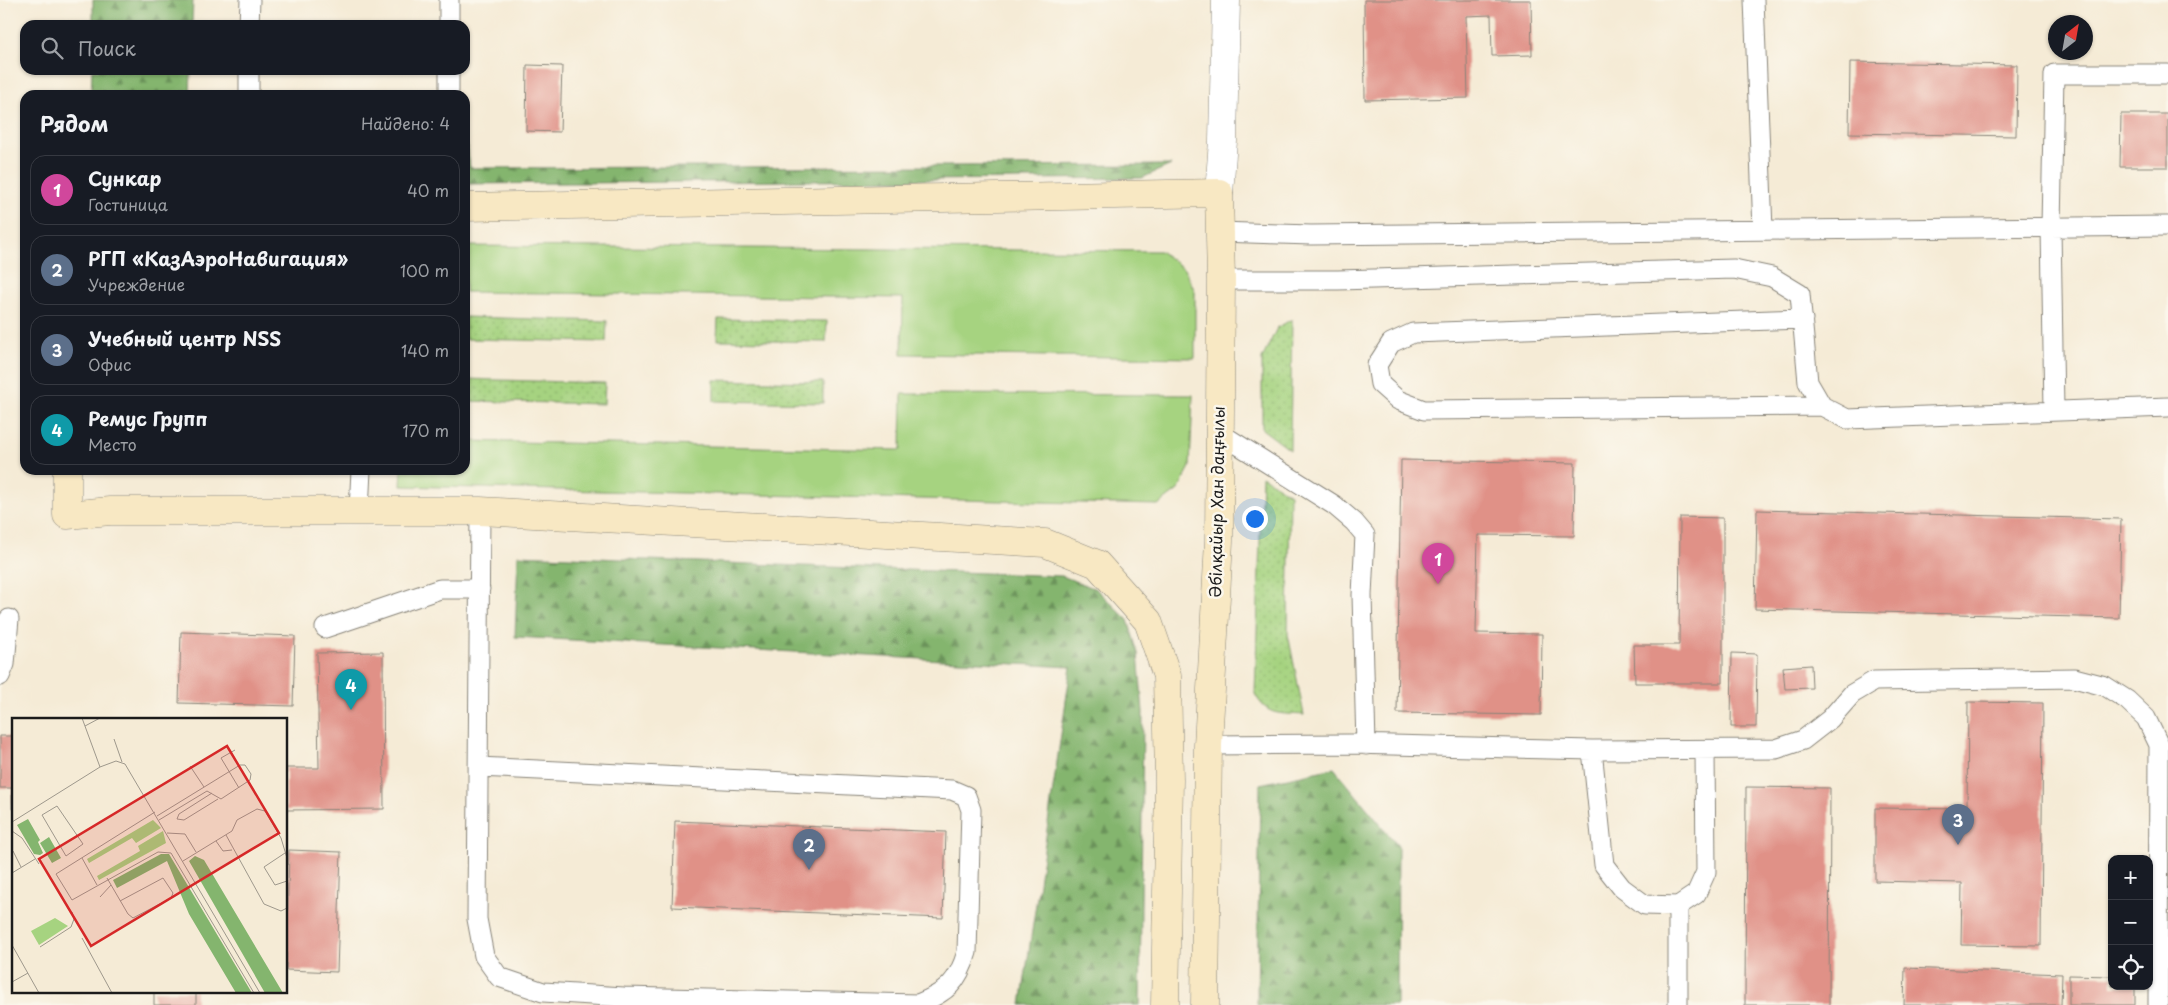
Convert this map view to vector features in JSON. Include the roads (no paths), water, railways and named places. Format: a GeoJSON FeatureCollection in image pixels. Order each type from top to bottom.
{"type":"FeatureCollection","features":[{"type":"Feature","properties":{"kind":"street","name":"Әбілқайыр Хан даңғылы"},"geometry":{"type":"LineString","coordinates":[[1205,1005],[1208,745],[1219,540],[1218,432],[1221,280],[1219,193],[1223,141],[1226,0]]}},
{"type":"Feature","properties":{"kind":"street"},"geometry":{"type":"LineString","coordinates":[[470,207],[1219,193]]}},
{"type":"Feature","properties":{"kind":"street"},"geometry":{"type":"LineString","coordinates":[[67,475],[67,515],[110,511],[480,511],[1045,543],[1097,564],[1148,621],[1167,676],[1169,780],[1165,1005]]}},
{"type":"Feature","properties":{"kind":"lane"},"geometry":{"type":"LineString","coordinates":[[250,0],[250,20]]}},
{"type":"Feature","properties":{"kind":"lane"},"geometry":{"type":"LineString","coordinates":[[449,0],[449,20]]}},
{"type":"Feature","properties":{"kind":"lane"},"geometry":{"type":"LineString","coordinates":[[1754,0],[1763,230]]}},
{"type":"Feature","properties":{"kind":"lane"},"geometry":{"type":"LineString","coordinates":[[2054,411],[2051,227],[2054,74],[2168,74]]}},
{"type":"Feature","properties":{"kind":"lane"},"geometry":{"type":"LineString","coordinates":[[249,75],[249,90]]}},
{"type":"Feature","properties":{"kind":"lane"},"geometry":{"type":"LineString","coordinates":[[449,75],[449,90]]}},
{"type":"Feature","properties":{"kind":"lane"},"geometry":{"type":"LineString","coordinates":[[1220,232],[1311,235],[2168,226]]}},
{"type":"Feature","properties":{"kind":"lane"},"geometry":{"type":"LineString","coordinates":[[1221,280],[1338,280],[1734,269],[1772,277],[1800,294],[1808,382],[1822,406]]}},
{"type":"Feature","properties":{"kind":"lane"},"geometry":{"type":"LineString","coordinates":[[1803,319],[1413,333],[1392,343],[1377,365],[1380,384],[1398,400],[1424,410],[1822,406],[1847,418],[2168,407]]}},
{"type":"Feature","properties":{"kind":"lane"},"geometry":{"type":"LineString","coordinates":[[1218,432],[1334,505],[1365,534],[1362,595],[1366,744]]}},
{"type":"Feature","properties":{"kind":"lane"},"geometry":{"type":"LineString","coordinates":[[359,511],[361,475]]}},
{"type":"Feature","properties":{"kind":"lane"},"geometry":{"type":"LineString","coordinates":[[478,766],[952,790],[966,796],[971,810],[967,952],[962,972],[941,994],[918,1004],[624,997],[552,992],[518,984],[499,977],[484,956],[477,920],[478,766],[480,589],[480,511]]}},
{"type":"Feature","properties":{"kind":"lane"},"geometry":{"type":"LineString","coordinates":[[325,628],[440,589],[480,589]]}},
{"type":"Feature","properties":{"kind":"lane"},"geometry":{"type":"LineString","coordinates":[[0,676],[5,664],[9,619]]}},
{"type":"Feature","properties":{"kind":"lane"},"geometry":{"type":"LineString","coordinates":[[1208,745],[1366,744],[1592,750],[1776,749],[1803,740],[1830,719],[1852,694],[1874,680],[2074,678],[2105,686],[2127,700],[2146,718],[2159,745],[2158,1005]]}},
{"type":"Feature","properties":{"kind":"lane"},"geometry":{"type":"LineString","coordinates":[[1592,750],[1604,865],[1622,888],[1645,905],[1678,906],[1696,894],[1706,872],[1705,750]]}},
{"type":"Feature","properties":{"kind":"lane"},"geometry":{"type":"LineString","coordinates":[[1678,906],[1678,1005]]}},
{"type":"Feature","properties":{"kind":"place","name":"Сункар"},"geometry":{"type":"Point","coordinates":[1438,584]}},
{"type":"Feature","properties":{"kind":"place","name":"Ремус Групп"},"geometry":{"type":"Point","coordinates":[351,710]}},
{"type":"Feature","properties":{"kind":"place","name":"Учебный центр NSS"},"geometry":{"type":"Point","coordinates":[1958,845]}},
{"type":"Feature","properties":{"kind":"place","name":"РГП «КазАэроНавигация»"},"geometry":{"type":"Point","coordinates":[809,870]}}]}
